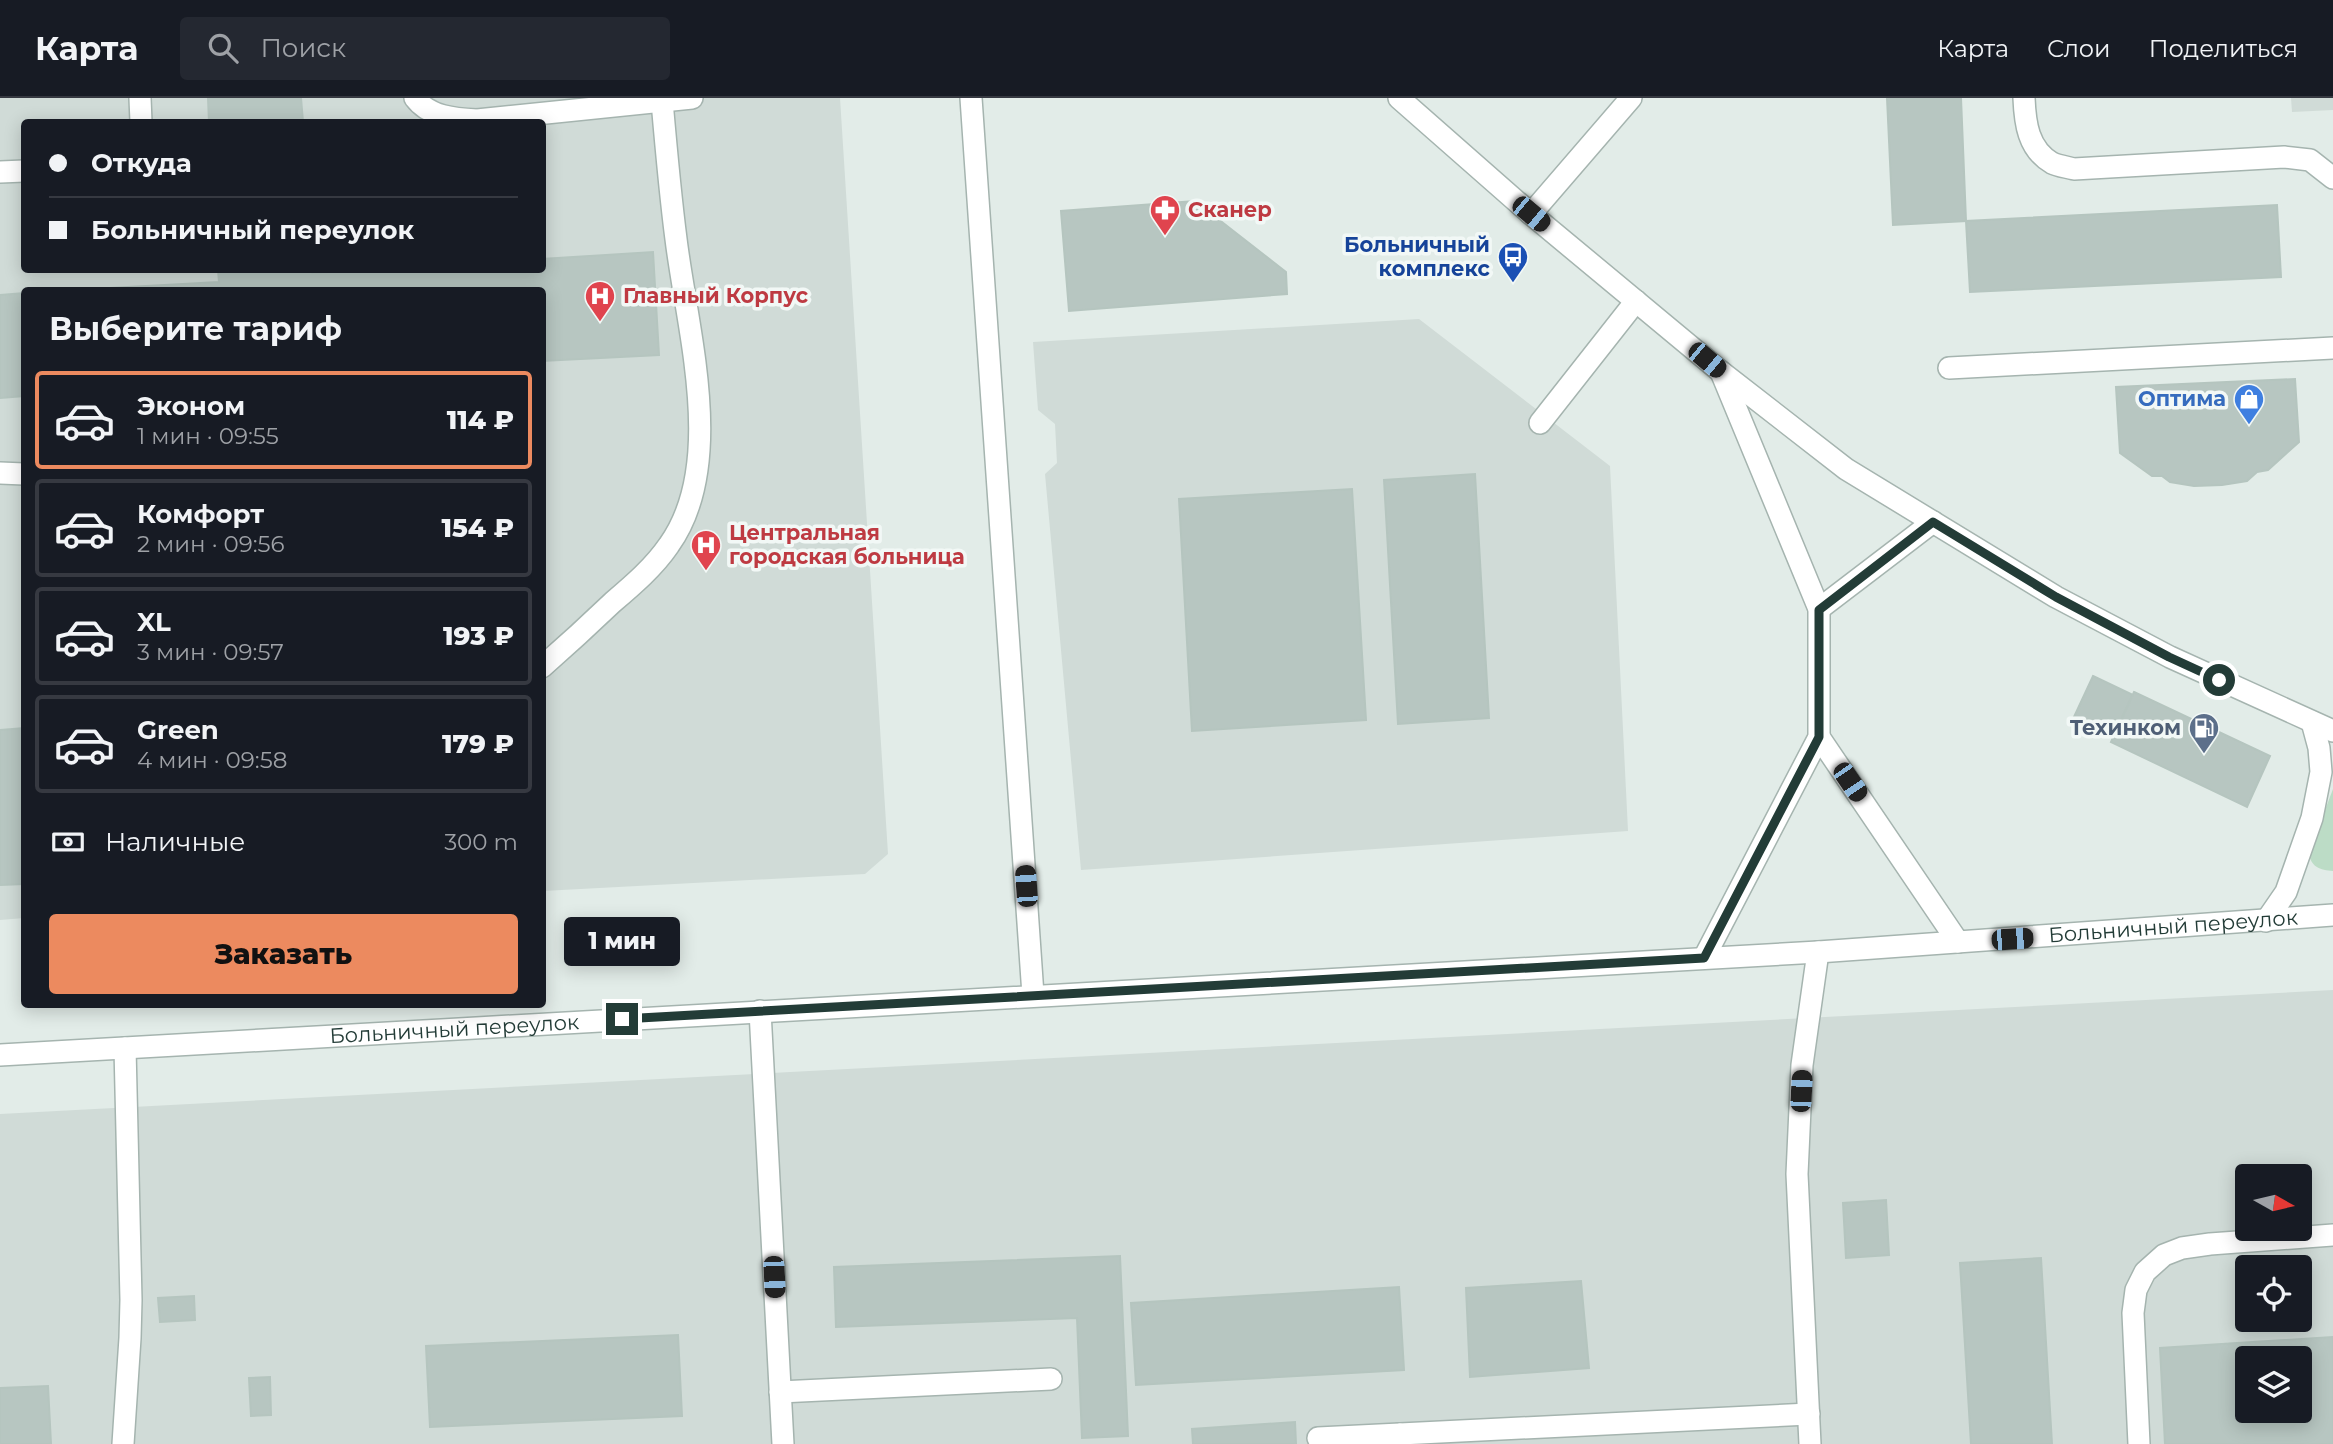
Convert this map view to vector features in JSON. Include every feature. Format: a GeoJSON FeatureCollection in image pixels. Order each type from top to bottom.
{"type":"FeatureCollection","features":[{"type":"Feature","properties":{"kind":"street"},"geometry":{"type":"LineString","coordinates":[[140,98],[141,119]]}},
{"type":"Feature","properties":{"kind":"street"},"geometry":{"type":"LineString","coordinates":[[415,98],[421,106],[448,118],[462,119]]}},
{"type":"Feature","properties":{"kind":"street"},"geometry":{"type":"LineString","coordinates":[[487,119],[692,98]]}},
{"type":"Feature","properties":{"kind":"street"},"geometry":{"type":"LineString","coordinates":[[971,98],[1033,995]]}},
{"type":"Feature","properties":{"kind":"street"},"geometry":{"type":"LineString","coordinates":[[1399,98],[1531,214],[1720,370],[1846,469],[2056,597],[2169,657],[2333,731]]}},
{"type":"Feature","properties":{"kind":"street"},"geometry":{"type":"LineString","coordinates":[[1531,214],[1631,98]]}},
{"type":"Feature","properties":{"kind":"street"},"geometry":{"type":"LineString","coordinates":[[2024,98],[2025,125],[2034,147],[2052,163],[2074,169],[2284,157],[2310,160],[2333,178]]}},
{"type":"Feature","properties":{"kind":"street"},"geometry":{"type":"LineString","coordinates":[[546,663],[644,574],[670,545],[687,514],[697,480],[699,444],[696,360],[676,240],[662,101]]}},
{"type":"Feature","properties":{"kind":"street"},"geometry":{"type":"LineString","coordinates":[[0,172],[21,171]]}},
{"type":"Feature","properties":{"kind":"street"},"geometry":{"type":"LineString","coordinates":[[1540,423],[1636,301]]}},
{"type":"Feature","properties":{"kind":"street"},"geometry":{"type":"LineString","coordinates":[[1949,368],[2333,348]]}},
{"type":"Feature","properties":{"kind":"street"},"geometry":{"type":"LineString","coordinates":[[1704,958],[1819,737],[1819,610],[1720,370]]}},
{"type":"Feature","properties":{"kind":"street"},"geometry":{"type":"LineString","coordinates":[[0,473],[21,474]]}},
{"type":"Feature","properties":{"kind":"street"},"geometry":{"type":"LineString","coordinates":[[1819,610],[1933,522]]}},
{"type":"Feature","properties":{"kind":"street"},"geometry":{"type":"LineString","coordinates":[[2266,921],[2286,892],[2312,818],[2321,772],[2319,748],[2312,722]]}},
{"type":"Feature","properties":{"kind":"street"},"geometry":{"type":"LineString","coordinates":[[1819,737],[1958,942]]}},
{"type":"Feature","properties":{"kind":"street","name":"Больничный переулок"},"geometry":{"type":"LineString","coordinates":[[0,1055],[1818,952],[2333,915]]}},
{"type":"Feature","properties":{"kind":"street"},"geometry":{"type":"LineString","coordinates":[[1810,1444],[1797,1174],[1802,1065],[1818,952]]}},
{"type":"Feature","properties":{"kind":"street"},"geometry":{"type":"LineString","coordinates":[[760,1011],[783,1444]]}},
{"type":"Feature","properties":{"kind":"street"},"geometry":{"type":"LineString","coordinates":[[123,1444],[131,1300],[125,1048]]}},
{"type":"Feature","properties":{"kind":"street"},"geometry":{"type":"LineString","coordinates":[[2139,1444],[2133,1313],[2136,1290],[2145,1272],[2164,1255],[2182,1248],[2333,1235]]}},
{"type":"Feature","properties":{"kind":"street"},"geometry":{"type":"LineString","coordinates":[[780,1392],[1051,1379]]}},
{"type":"Feature","properties":{"kind":"street"},"geometry":{"type":"LineString","coordinates":[[1318,1438],[1400,1439],[1809,1414]]}},
{"type":"Feature","properties":{"kind":"shaded area","name":"Центральная городская больница"},"geometry":{"type":"Polygon","coordinates":[[[0,98],[840,98],[888,854],[865,874],[546,891],[546,287],[21,287],[21,918],[0,920],[0,98]]]}},
{"type":"Feature","properties":{"kind":"shaded area"},"geometry":{"type":"Polygon","coordinates":[[[2291,98],[2333,98],[2333,110],[2292,112],[2291,98]]]}},
{"type":"Feature","properties":{"kind":"shaded area"},"geometry":{"type":"Polygon","coordinates":[[[1419,319],[1610,466],[1628,831],[1081,870],[1045,474],[1057,463],[1055,424],[1038,410],[1033,342],[1419,319]]]}},
{"type":"Feature","properties":{"kind":"shaded area"},"geometry":{"type":"Polygon","coordinates":[[[2333,990],[2333,1444],[0,1444],[0,1114],[2333,990]]]}},
{"type":"Feature","properties":{"kind":"green space"},"geometry":{"type":"Polygon","coordinates":[[[2333,789],[2333,871],[2316,867],[2309,852],[2333,789]]]}},
{"type":"Feature","properties":{"kind":"building"},"geometry":{"type":"Polygon","coordinates":[[[208,98],[301,98],[303,119],[209,119],[208,98]]]}},
{"type":"Feature","properties":{"kind":"building"},"geometry":{"type":"Polygon","coordinates":[[[1887,98],[1961,98],[1966,221],[1893,225],[1887,98]]]}},
{"type":"Feature","properties":{"kind":"building"},"geometry":{"type":"Polygon","coordinates":[[[1195,201],[1286,272],[1287,294],[1069,311],[1061,211],[1195,201]]]}},
{"type":"Feature","properties":{"kind":"building"},"geometry":{"type":"Polygon","coordinates":[[[2277,205],[2281,277],[1970,292],[1966,221],[2277,205]]]}},
{"type":"Feature","properties":{"kind":"building","name":"Главный Корпус"},"geometry":{"type":"Polygon","coordinates":[[[653,252],[659,355],[546,361],[546,287],[128,287],[219,282],[218,273],[546,273],[546,259],[653,252]]]}},
{"type":"Feature","properties":{"kind":"building"},"geometry":{"type":"Polygon","coordinates":[[[21,293],[21,396],[0,398],[0,295],[21,293]]]}},
{"type":"Feature","properties":{"kind":"building"},"geometry":{"type":"Polygon","coordinates":[[[2295,379],[2299,442],[2268,470],[2257,472],[2247,481],[2194,486],[2170,482],[2162,476],[2152,476],[2120,453],[2116,387],[2295,379]]]}},
{"type":"Feature","properties":{"kind":"building"},"geometry":{"type":"Polygon","coordinates":[[[1475,474],[1489,718],[1398,724],[1384,480],[1475,474]]]}},
{"type":"Feature","properties":{"kind":"building"},"geometry":{"type":"Polygon","coordinates":[[[1352,489],[1366,720],[1192,731],[1179,499],[1352,489]]]}},
{"type":"Feature","properties":{"kind":"building"},"geometry":{"type":"Polygon","coordinates":[[[2093,676],[2133,695],[2113,738],[2073,719],[2093,676]]]}},
{"type":"Feature","properties":{"kind":"building"},"geometry":{"type":"Polygon","coordinates":[[[2134,692],[2270,756],[2247,807],[2111,742],[2134,692]]]}},
{"type":"Feature","properties":{"kind":"building"},"geometry":{"type":"Polygon","coordinates":[[[21,728],[21,884],[0,885],[0,730],[21,728]]]}},
{"type":"Feature","properties":{"kind":"building"},"geometry":{"type":"Polygon","coordinates":[[[1886,1200],[1889,1255],[1846,1258],[1843,1203],[1886,1200]]]}},
{"type":"Feature","properties":{"kind":"building"},"geometry":{"type":"Polygon","coordinates":[[[1120,1256],[1128,1436],[1082,1438],[1077,1318],[836,1327],[834,1267],[1120,1256]]]}},
{"type":"Feature","properties":{"kind":"building"},"geometry":{"type":"Polygon","coordinates":[[[2041,1258],[2052,1444],[1971,1444],[1960,1263],[2041,1258]]]}},
{"type":"Feature","properties":{"kind":"building"},"geometry":{"type":"Polygon","coordinates":[[[1581,1281],[1589,1368],[1470,1377],[1466,1288],[1581,1281]]]}},
{"type":"Feature","properties":{"kind":"building"},"geometry":{"type":"Polygon","coordinates":[[[1399,1287],[1404,1370],[1136,1385],[1131,1303],[1399,1287]]]}},
{"type":"Feature","properties":{"kind":"building"},"geometry":{"type":"Polygon","coordinates":[[[194,1296],[195,1320],[160,1322],[158,1298],[194,1296]]]}},
{"type":"Feature","properties":{"kind":"building"},"geometry":{"type":"Polygon","coordinates":[[[678,1335],[682,1416],[430,1427],[426,1346],[678,1335]]]}},
{"type":"Feature","properties":{"kind":"building"},"geometry":{"type":"Polygon","coordinates":[[[2333,1337],[2333,1444],[2165,1444],[2160,1348],[2333,1337]]]}},
{"type":"Feature","properties":{"kind":"building"},"geometry":{"type":"Polygon","coordinates":[[[270,1377],[271,1415],[251,1416],[249,1378],[270,1377]]]}},
{"type":"Feature","properties":{"kind":"building"},"geometry":{"type":"Polygon","coordinates":[[[48,1386],[51,1444],[0,1444],[0,1388],[48,1386]]]}},
{"type":"Feature","properties":{"kind":"building"},"geometry":{"type":"Polygon","coordinates":[[[1295,1422],[1296,1444],[1193,1444],[1192,1429],[1295,1422]]]}},
{"type":"Feature","properties":{"kind":"place","name":"Сканер"},"geometry":{"type":"Point","coordinates":[1165,237]}},
{"type":"Feature","properties":{"kind":"place","name":"Больничный комплекс"},"geometry":{"type":"Point","coordinates":[1513,284]}},
{"type":"Feature","properties":{"kind":"place","name":"Главный Корпус"},"geometry":{"type":"Point","coordinates":[600,323]}},
{"type":"Feature","properties":{"kind":"place","name":"Оптима"},"geometry":{"type":"Point","coordinates":[2249,426]}},
{"type":"Feature","properties":{"kind":"place","name":"Центральная городская больница"},"geometry":{"type":"Point","coordinates":[706,572]}},
{"type":"Feature","properties":{"kind":"place","name":"Техинком"},"geometry":{"type":"Point","coordinates":[2204,755]}},
{"type":"Feature","properties":{"kind":"route"},"geometry":{"type":"LineString","coordinates":[[622,1019],[1704,958],[1819,737],[1819,610],[1933,522],[2056,597],[2169,657],[2219,680]]}}]}
